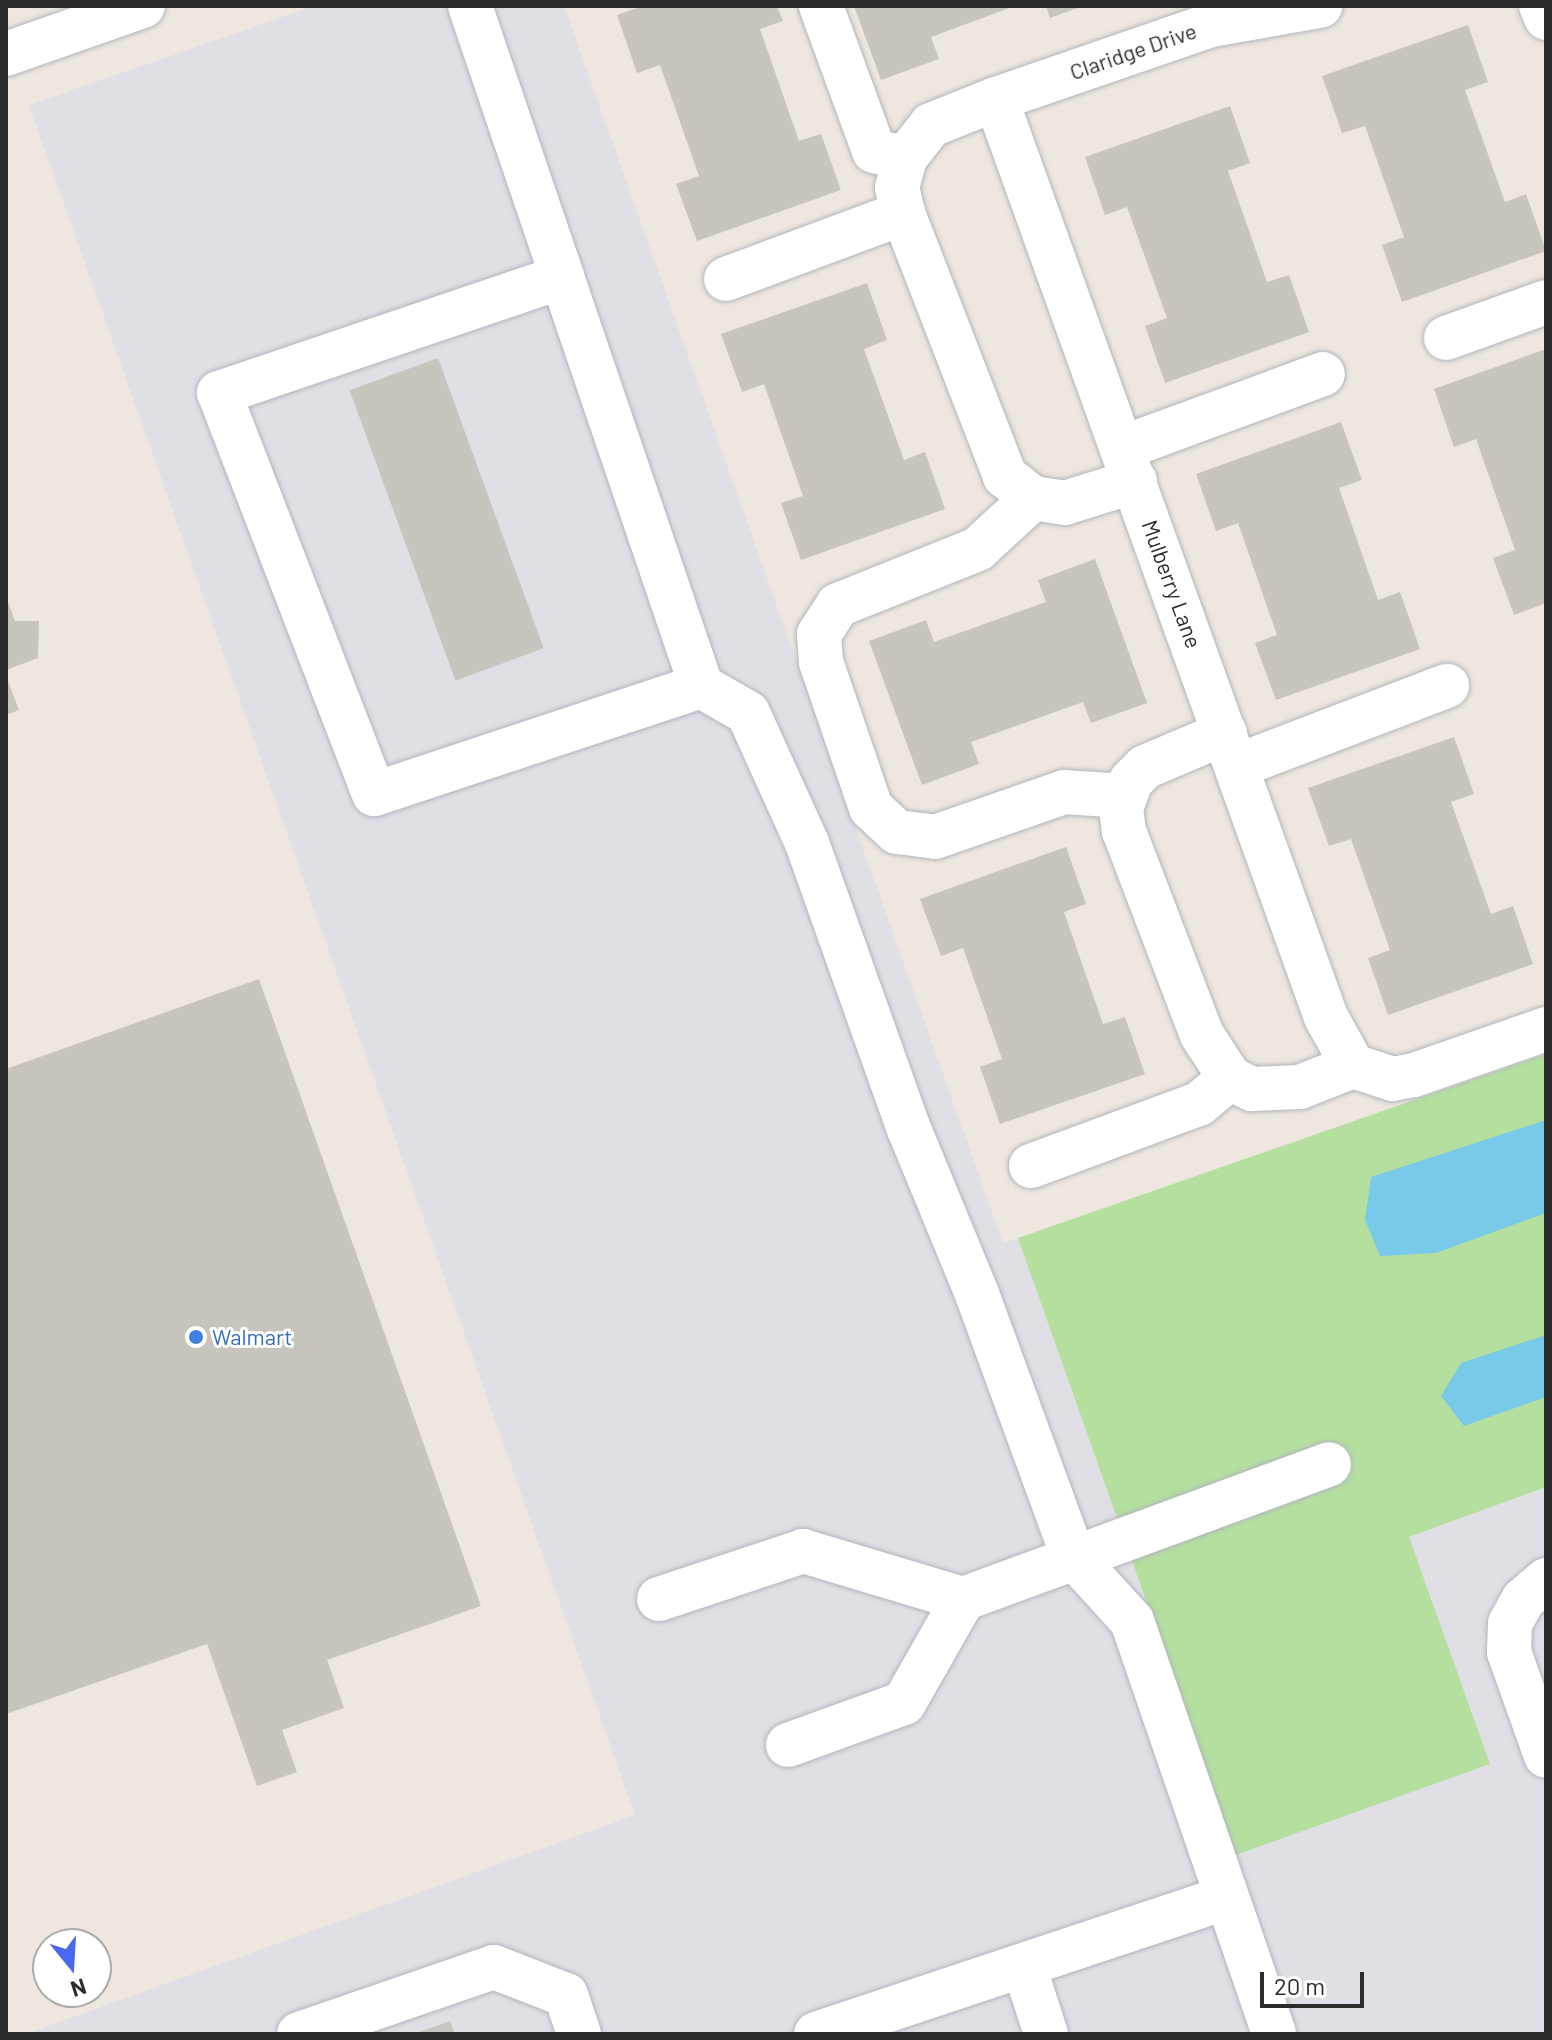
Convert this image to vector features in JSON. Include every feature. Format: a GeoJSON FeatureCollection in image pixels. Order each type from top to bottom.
{"type":"FeatureCollection","features":[{"type":"Feature","properties":{"kind":"street"},"geometry":{"type":"LineString","coordinates":[[6,54],[143,6]]}},
{"type":"Feature","properties":{"kind":"street"},"geometry":{"type":"LineString","coordinates":[[470,6],[701,686],[748,713],[807,843],[909,1129],[977,1294],[1073,1556],[1132,1621],[1274,2034]]}},
{"type":"Feature","properties":{"kind":"street"},"geometry":{"type":"LineString","coordinates":[[821,6],[874,151],[905,158],[897,188],[903,213],[996,462],[1016,488],[1033,498],[1065,503],[1128,465],[1323,374]]}},
{"type":"Feature","properties":{"kind":"street","name":"Claridge Drive"},"geometry":{"type":"LineString","coordinates":[[905,158],[931,125],[996,99],[1157,23],[1249,16],[1320,6]]}},
{"type":"Feature","properties":{"kind":"street"},"geometry":{"type":"LineString","coordinates":[[1541,6],[1546,18]]}},
{"type":"Feature","properties":{"kind":"street","name":"Mulberry Lane"},"geometry":{"type":"LineString","coordinates":[[996,99],[1326,1017],[1353,1066]]}},
{"type":"Feature","properties":{"kind":"street"},"geometry":{"type":"LineString","coordinates":[[726,279],[903,213]]}},
{"type":"Feature","properties":{"kind":"street"},"geometry":{"type":"LineString","coordinates":[[562,277],[219,393],[374,794],[701,686]]}},
{"type":"Feature","properties":{"kind":"street"},"geometry":{"type":"LineString","coordinates":[[1446,338],[1546,302]]}},
{"type":"Feature","properties":{"kind":"street"},"geometry":{"type":"LineString","coordinates":[[1033,498],[978,549],[956,561],[838,605],[819,634],[821,662],[871,808],[897,832],[935,837],[1064,792],[1124,796]]}},
{"type":"Feature","properties":{"kind":"street"},"geometry":{"type":"LineString","coordinates":[[1447,686],[1231,749],[1145,767],[1124,796],[1121,820],[1202,1035],[1230,1078],[1252,1089],[1276,1091],[1353,1066],[1393,1079],[1414,1075],[1546,1029]]}},
{"type":"Feature","properties":{"kind":"street"},"geometry":{"type":"LineString","coordinates":[[1031,1166],[1199,1104],[1230,1078]]}},
{"type":"Feature","properties":{"kind":"street"},"geometry":{"type":"LineString","coordinates":[[659,1599],[803,1551],[963,1599],[1329,1464]]}},
{"type":"Feature","properties":{"kind":"street"},"geometry":{"type":"LineString","coordinates":[[1546,1580],[1523,1600],[1510,1623],[1509,1652],[1546,1756]]}},
{"type":"Feature","properties":{"kind":"street"},"geometry":{"type":"LineString","coordinates":[[788,1745],[904,1703],[963,1599]]}},
{"type":"Feature","properties":{"kind":"street"},"geometry":{"type":"LineString","coordinates":[[816,2034],[1226,1898]]}},
{"type":"Feature","properties":{"kind":"street"},"geometry":{"type":"LineString","coordinates":[[1024,1966],[1046,2034]]}},
{"type":"Feature","properties":{"kind":"street"},"geometry":{"type":"LineString","coordinates":[[299,2034],[494,1967],[566,1995],[579,2034]]}},
{"type":"Feature","properties":{"kind":"shaded area"},"geometry":{"type":"Polygon","coordinates":[[[314,6],[564,6],[1003,1243],[1018,1238],[1236,1854],[1409,1537],[1546,1487],[1546,2034],[26,2034],[98,2008],[112,2008],[112,2003],[635,1815],[29,105],[314,6]]]}},
{"type":"Feature","properties":{"kind":"green space"},"geometry":{"type":"Polygon","coordinates":[[[1546,1054],[1546,1487],[1409,1537],[1490,1764],[1236,1855],[1018,1238],[1546,1054]]]}},
{"type":"Feature","properties":{"kind":"water"},"geometry":{"type":"Polygon","coordinates":[[[1546,1120],[1546,1213],[1436,1253],[1380,1256],[1365,1220],[1371,1177],[1546,1120]]]}},
{"type":"Feature","properties":{"kind":"water"},"geometry":{"type":"Polygon","coordinates":[[[1546,1335],[1546,1397],[1464,1426],[1441,1396],[1461,1363],[1546,1335]]]}},
{"type":"Feature","properties":{"kind":"building"},"geometry":{"type":"Polygon","coordinates":[[[643,6],[777,6],[783,21],[760,29],[799,141],[821,134],[841,190],[697,241],[676,184],[699,176],[660,65],[637,73],[617,15],[643,6]]]}},
{"type":"Feature","properties":{"kind":"building"},"geometry":{"type":"Polygon","coordinates":[[[854,6],[1015,6],[931,37],[939,59],[881,80],[854,6]]]}},
{"type":"Feature","properties":{"kind":"building"},"geometry":{"type":"Polygon","coordinates":[[[1046,6],[1083,6],[1050,18],[1046,6]]]}},
{"type":"Feature","properties":{"kind":"building"},"geometry":{"type":"Polygon","coordinates":[[[1468,25],[1488,82],[1465,90],[1505,202],[1526,194],[1546,251],[1402,302],[1382,245],[1404,237],[1365,126],[1342,133],[1322,76],[1468,25]]]}},
{"type":"Feature","properties":{"kind":"building"},"geometry":{"type":"Polygon","coordinates":[[[1230,106],[1250,163],[1228,171],[1267,282],[1289,275],[1309,332],[1165,383],[1145,326],[1167,318],[1127,207],[1105,215],[1085,157],[1230,106]]]}},
{"type":"Feature","properties":{"kind":"building"},"geometry":{"type":"Polygon","coordinates":[[[867,283],[887,340],[864,349],[904,460],[925,452],[945,509],[801,560],[781,503],[803,496],[764,384],[742,392],[721,334],[867,283]]]}},
{"type":"Feature","properties":{"kind":"building"},"geometry":{"type":"Polygon","coordinates":[[[1546,349],[1546,603],[1514,615],[1493,558],[1515,550],[1476,439],[1454,447],[1434,389],[1546,349]]]}},
{"type":"Feature","properties":{"kind":"building"},"geometry":{"type":"Polygon","coordinates":[[[438,358],[544,648],[455,681],[350,390],[438,358]]]}},
{"type":"Feature","properties":{"kind":"building"},"geometry":{"type":"Polygon","coordinates":[[[1341,422],[1362,480],[1339,488],[1378,600],[1400,592],[1420,649],[1276,700],[1255,643],[1277,635],[1238,523],[1216,531],[1196,474],[1341,422]]]}},
{"type":"Feature","properties":{"kind":"building"},"geometry":{"type":"Polygon","coordinates":[[[1095,559],[1147,703],[1091,723],[1083,702],[971,742],[979,764],[922,785],[869,641],[926,620],[934,642],[1046,602],[1038,580],[1095,559]]]}},
{"type":"Feature","properties":{"kind":"building"},"geometry":{"type":"Polygon","coordinates":[[[6,597],[15,621],[39,621],[38,658],[6,670],[6,597]]]}},
{"type":"Feature","properties":{"kind":"building"},"geometry":{"type":"Polygon","coordinates":[[[6,676],[19,710],[6,715],[6,676]]]}},
{"type":"Feature","properties":{"kind":"building"},"geometry":{"type":"Polygon","coordinates":[[[1454,737],[1474,794],[1451,802],[1491,914],[1513,906],[1533,964],[1388,1015],[1368,958],[1390,950],[1351,839],[1329,846],[1308,788],[1454,737]]]}},
{"type":"Feature","properties":{"kind":"building"},"geometry":{"type":"Polygon","coordinates":[[[1066,847],[1086,904],[1064,912],[1103,1024],[1125,1017],[1145,1074],[1000,1124],[980,1067],[1002,1059],[963,948],[941,956],[920,899],[1066,847]]]}},
{"type":"Feature","properties":{"kind":"building","name":"Walmart"},"geometry":{"type":"Polygon","coordinates":[[[259,979],[481,1606],[327,1660],[344,1708],[282,1730],[297,1772],[257,1786],[207,1644],[6,1714],[6,1069],[259,979]]]}},
{"type":"Feature","properties":{"kind":"building"},"geometry":{"type":"Polygon","coordinates":[[[450,2021],[455,2034],[414,2034],[450,2021]]]}},
{"type":"Feature","properties":{"kind":"place","name":"Walmart"},"geometry":{"type":"Point","coordinates":[196,1337]}}]}
